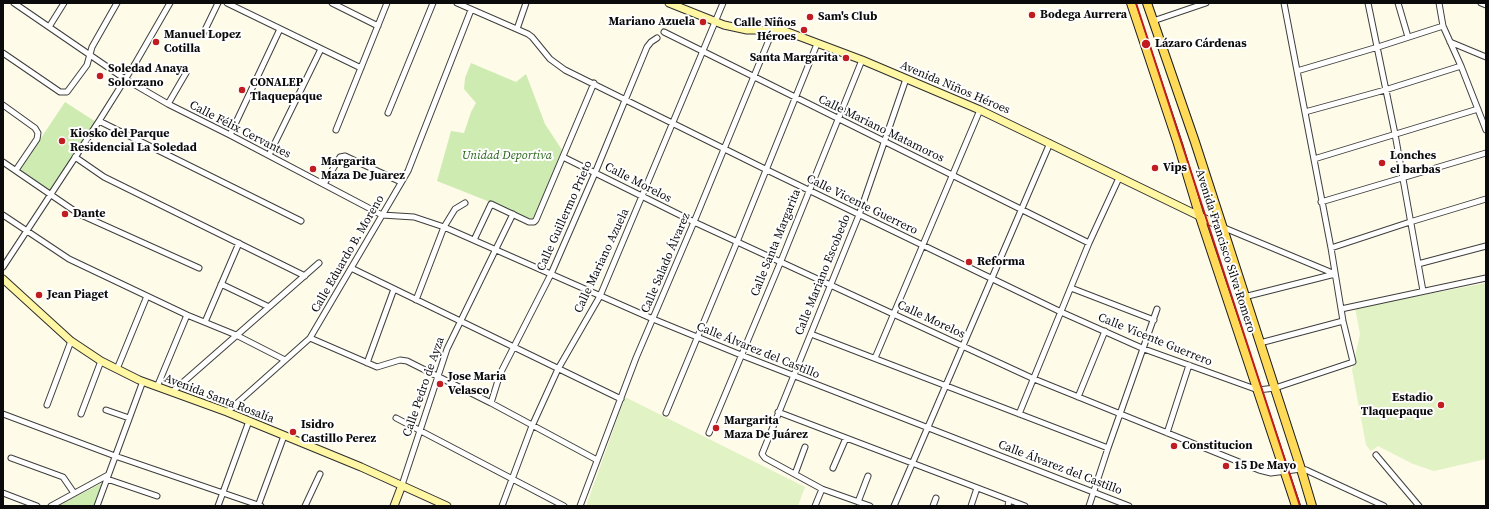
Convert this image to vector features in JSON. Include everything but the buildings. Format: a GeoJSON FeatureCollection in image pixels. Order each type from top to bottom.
{"type":"FeatureCollection","features":[{"type":"Feature","properties":{"kind":"main road","name":"Avenida Francisco Silva Romero"},"geometry":{"type":"LineString","coordinates":[[1131,3],[1296,506]]}},
{"type":"Feature","properties":{"kind":"main road","name":"Avenida Francisco Silva Romero"},"geometry":{"type":"LineString","coordinates":[[1147,3],[1195,142],[1312,506]]}},
{"type":"Feature","properties":{"kind":"street","name":"Calle Félix Cervantes"},"geometry":{"type":"LineString","coordinates":[[14,3],[125,79],[168,104],[230,134],[382,215]]}},
{"type":"Feature","properties":{"kind":"street"},"geometry":{"type":"LineString","coordinates":[[49,27],[64,3]]}},
{"type":"Feature","properties":{"kind":"street"},"geometry":{"type":"LineString","coordinates":[[3,53],[62,93],[69,91],[87,65],[92,47],[117,3]]}},
{"type":"Feature","properties":{"kind":"street"},"geometry":{"type":"LineString","coordinates":[[3,267],[99,121],[170,3]]}},
{"type":"Feature","properties":{"kind":"street"},"geometry":{"type":"LineString","coordinates":[[203,34],[218,3]]}},
{"type":"Feature","properties":{"kind":"street"},"geometry":{"type":"LineString","coordinates":[[227,3],[361,68]]}},
{"type":"Feature","properties":{"kind":"street"},"geometry":{"type":"LineString","coordinates":[[332,3],[378,26]]}},
{"type":"Feature","properties":{"kind":"street"},"geometry":{"type":"LineString","coordinates":[[336,130],[387,3]]}},
{"type":"Feature","properties":{"kind":"street"},"geometry":{"type":"LineString","coordinates":[[388,113],[433,3]]}},
{"type":"Feature","properties":{"kind":"street","name":"Calle Vicente Guerrero"},"geometry":{"type":"LineString","coordinates":[[458,3],[517,28],[532,37],[555,63],[673,124],[808,190],[1061,312],[1144,349],[1258,390],[1274,388],[1353,362],[1343,321]]}},
{"type":"Feature","properties":{"kind":"street"},"geometry":{"type":"LineString","coordinates":[[517,28],[526,3]]}},
{"type":"Feature","properties":{"kind":"street","name":"Avenida Niños Héroes"},"geometry":{"type":"LineString","coordinates":[[669,3],[716,22],[736,28],[785,32],[862,60],[980,110],[1222,227]]}},
{"type":"Feature","properties":{"kind":"street","name":"Calle Mariano Azuela"},"geometry":{"type":"LineString","coordinates":[[502,506],[532,426],[558,369],[600,296],[723,3]]}},
{"type":"Feature","properties":{"kind":"street"},"geometry":{"type":"LineString","coordinates":[[1153,21],[1206,3]]}},
{"type":"Feature","properties":{"kind":"street"},"geometry":{"type":"LineString","coordinates":[[1260,344],[1343,321],[1284,3]]}},
{"type":"Feature","properties":{"kind":"street"},"geometry":{"type":"LineString","coordinates":[[1368,3],[1395,134],[1423,291]]}},
{"type":"Feature","properties":{"kind":"street"},"geometry":{"type":"LineString","coordinates":[[1398,3],[1408,37]]}},
{"type":"Feature","properties":{"kind":"street"},"geometry":{"type":"LineString","coordinates":[[1439,3],[1443,26],[1461,66],[1486,130]]}},
{"type":"Feature","properties":{"kind":"street"},"geometry":{"type":"LineString","coordinates":[[1481,3],[1486,5]]}},
{"type":"Feature","properties":{"kind":"street","name":"Calle Eduardo B. Moreno"},"geometry":{"type":"LineString","coordinates":[[227,412],[310,338],[408,171],[472,10]]}},
{"type":"Feature","properties":{"kind":"street"},"geometry":{"type":"LineString","coordinates":[[1297,70],[1378,47],[1443,26]]}},
{"type":"Feature","properties":{"kind":"street"},"geometry":{"type":"LineString","coordinates":[[230,134],[280,29]]}},
{"type":"Feature","properties":{"kind":"street","name":"Calle Salado Álvarez"},"geometry":{"type":"LineString","coordinates":[[580,506],[620,399],[773,30]]}},
{"type":"Feature","properties":{"kind":"street","name":"Calle Mariano Matamoros"},"geometry":{"type":"LineString","coordinates":[[664,32],[1089,243]]}},
{"type":"Feature","properties":{"kind":"street","name":"Calle Guillermo Prieto"},"geometry":{"type":"LineString","coordinates":[[491,403],[500,374],[551,274],[626,100],[647,47],[657,38]]}},
{"type":"Feature","properties":{"kind":"street"},"geometry":{"type":"LineString","coordinates":[[1450,42],[1486,57]]}},
{"type":"Feature","properties":{"kind":"street"},"geometry":{"type":"LineString","coordinates":[[666,413],[767,170],[817,44]]}},
{"type":"Feature","properties":{"kind":"street"},"geometry":{"type":"LineString","coordinates":[[269,155],[321,49]]}},
{"type":"Feature","properties":{"kind":"street","name":"Calle Santa Margarita"},"geometry":{"type":"LineString","coordinates":[[709,433],[781,261],[808,190],[862,60]]}},
{"type":"Feature","properties":{"kind":"street"},"geometry":{"type":"LineString","coordinates":[[1305,112],[1385,90],[1461,66]]}},
{"type":"Feature","properties":{"kind":"street"},"geometry":{"type":"LineString","coordinates":[[168,104],[186,73]]}},
{"type":"Feature","properties":{"kind":"street","name":"Calle Mariano Escobedo"},"geometry":{"type":"LineString","coordinates":[[795,474],[765,458],[762,454],[859,214],[906,79]]}},
{"type":"Feature","properties":{"kind":"street"},"geometry":{"type":"LineString","coordinates":[[474,240],[491,204],[529,222],[534,222],[594,83]]}},
{"type":"Feature","properties":{"kind":"street"},"geometry":{"type":"LineString","coordinates":[[3,106],[35,128],[38,133],[37,139],[16,170]]}},
{"type":"Feature","properties":{"kind":"street"},"geometry":{"type":"LineString","coordinates":[[1314,159],[1478,109]]}},
{"type":"Feature","properties":{"kind":"street"},"geometry":{"type":"LineString","coordinates":[[875,358],[980,110]]}},
{"type":"Feature","properties":{"kind":"street"},"geometry":{"type":"LineString","coordinates":[[99,121],[301,221]]}},
{"type":"Feature","properties":{"kind":"street"},"geometry":{"type":"LineString","coordinates":[[894,506],[1050,143]]}},
{"type":"Feature","properties":{"kind":"street"},"geometry":{"type":"LineString","coordinates":[[1321,202],[1486,153]]}},
{"type":"Feature","properties":{"kind":"street"},"geometry":{"type":"LineString","coordinates":[[324,184],[343,156],[401,182]]}},
{"type":"Feature","properties":{"kind":"street"},"geometry":{"type":"LineString","coordinates":[[75,157],[104,176],[305,276]]}},
{"type":"Feature","properties":{"kind":"street","name":"Calle Morelos"},"geometry":{"type":"LineString","coordinates":[[563,157],[694,222],[1034,379],[1259,470],[1271,473],[1301,469]]}},
{"type":"Feature","properties":{"kind":"street"},"geometry":{"type":"LineString","coordinates":[[3,162],[79,214],[199,268]]}},
{"type":"Feature","properties":{"kind":"street"},"geometry":{"type":"LineString","coordinates":[[1019,414],[1089,243],[1120,178]]}},
{"type":"Feature","properties":{"kind":"street"},"geometry":{"type":"LineString","coordinates":[[1330,248],[1486,199]]}},
{"type":"Feature","properties":{"kind":"street"},"geometry":{"type":"LineString","coordinates":[[416,300],[444,227],[455,209],[466,203]]}},
{"type":"Feature","properties":{"kind":"street","name":"Calle Pedro de Ayza"},"geometry":{"type":"LineString","coordinates":[[394,506],[447,349],[513,214]]}},
{"type":"Feature","properties":{"kind":"street"},"geometry":{"type":"LineString","coordinates":[[3,215],[69,259],[187,315],[236,335],[285,360]]}},
{"type":"Feature","properties":{"kind":"street","name":"Calle Álvarez del Castillo"},"geometry":{"type":"LineString","coordinates":[[382,215],[414,217],[444,227],[653,319],[741,355],[1129,506]]}},
{"type":"Feature","properties":{"kind":"street"},"geometry":{"type":"LineString","coordinates":[[1222,227],[1335,274]]}},
{"type":"Feature","properties":{"kind":"street"},"geometry":{"type":"LineString","coordinates":[[205,322],[238,243]]}},
{"type":"Feature","properties":{"kind":"street"},"geometry":{"type":"LineString","coordinates":[[1418,264],[1486,246]]}},
{"type":"Feature","properties":{"kind":"street"},"geometry":{"type":"LineString","coordinates":[[172,392],[319,263]]}},
{"type":"Feature","properties":{"kind":"street"},"geometry":{"type":"LineString","coordinates":[[351,268],[620,399]]}},
{"type":"Feature","properties":{"kind":"street"},"geometry":{"type":"LineString","coordinates":[[1244,297],[1335,274]]}},
{"type":"Feature","properties":{"kind":"street"},"geometry":{"type":"LineString","coordinates":[[1341,309],[1486,278]]}},
{"type":"Feature","properties":{"kind":"street","name":"Avenida Santa Rosalía"},"geometry":{"type":"LineString","coordinates":[[3,279],[71,341],[101,361],[143,381],[227,412],[362,467],[447,506]]}},
{"type":"Feature","properties":{"kind":"street"},"geometry":{"type":"LineString","coordinates":[[221,284],[270,307]]}},
{"type":"Feature","properties":{"kind":"street"},"geometry":{"type":"LineString","coordinates":[[1071,288],[1154,320]]}},
{"type":"Feature","properties":{"kind":"street"},"geometry":{"type":"LineString","coordinates":[[367,363],[394,289]]}},
{"type":"Feature","properties":{"kind":"street"},"geometry":{"type":"LineString","coordinates":[[117,369],[147,296]]}},
{"type":"Feature","properties":{"kind":"street"},"geometry":{"type":"LineString","coordinates":[[1089,506],[1108,448],[1158,309]]}},
{"type":"Feature","properties":{"kind":"street"},"geometry":{"type":"LineString","coordinates":[[157,386],[187,315]]}},
{"type":"Feature","properties":{"kind":"street"},"geometry":{"type":"LineString","coordinates":[[1078,397],[1104,331]]}},
{"type":"Feature","properties":{"kind":"street"},"geometry":{"type":"LineString","coordinates":[[811,334],[1108,448]]}},
{"type":"Feature","properties":{"kind":"street"},"geometry":{"type":"LineString","coordinates":[[310,338],[377,367],[403,360],[491,403],[597,460]]}},
{"type":"Feature","properties":{"kind":"street"},"geometry":{"type":"LineString","coordinates":[[47,405],[71,341]]}},
{"type":"Feature","properties":{"kind":"street"},"geometry":{"type":"LineString","coordinates":[[81,414],[101,361]]}},
{"type":"Feature","properties":{"kind":"street"},"geometry":{"type":"LineString","coordinates":[[1167,433],[1189,365]]}},
{"type":"Feature","properties":{"kind":"street"},"geometry":{"type":"LineString","coordinates":[[96,506],[143,381]]}},
{"type":"Feature","properties":{"kind":"street"},"geometry":{"type":"LineString","coordinates":[[106,410],[129,418]]}},
{"type":"Feature","properties":{"kind":"street"},"geometry":{"type":"LineString","coordinates":[[778,412],[1025,506]]}},
{"type":"Feature","properties":{"kind":"street"},"geometry":{"type":"LineString","coordinates":[[3,414],[115,456],[259,506],[284,436]]}},
{"type":"Feature","properties":{"kind":"street"},"geometry":{"type":"LineString","coordinates":[[396,418],[564,506]]}},
{"type":"Feature","properties":{"kind":"street"},"geometry":{"type":"LineString","coordinates":[[218,506],[249,422]]}},
{"type":"Feature","properties":{"kind":"street"},"geometry":{"type":"LineString","coordinates":[[833,468],[846,438]]}},
{"type":"Feature","properties":{"kind":"street"},"geometry":{"type":"LineString","coordinates":[[805,447],[795,474],[822,489],[870,506]]}},
{"type":"Feature","properties":{"kind":"street"},"geometry":{"type":"LineString","coordinates":[[1376,455],[1419,506]]}},
{"type":"Feature","properties":{"kind":"street"},"geometry":{"type":"LineString","coordinates":[[11,458],[63,478],[74,494]]}},
{"type":"Feature","properties":{"kind":"street"},"geometry":{"type":"LineString","coordinates":[[1301,469],[1384,506]]}},
{"type":"Feature","properties":{"kind":"street"},"geometry":{"type":"LineString","coordinates":[[305,506],[320,474]]}},
{"type":"Feature","properties":{"kind":"street"},"geometry":{"type":"LineString","coordinates":[[858,502],[868,476]]}},
{"type":"Feature","properties":{"kind":"street"},"geometry":{"type":"LineString","coordinates":[[51,506],[107,477],[156,496]]}},
{"type":"Feature","properties":{"kind":"street"},"geometry":{"type":"LineString","coordinates":[[971,506],[977,488]]}},
{"type":"Feature","properties":{"kind":"street"},"geometry":{"type":"LineString","coordinates":[[815,506],[822,489]]}},
{"type":"Feature","properties":{"kind":"street"},"geometry":{"type":"LineString","coordinates":[[3,493],[37,506]]}},
{"type":"Feature","properties":{"kind":"street"},"geometry":{"type":"LineString","coordinates":[[934,506],[936,498]]}},
{"type":"Feature","properties":{"kind":"street"},"geometry":{"type":"LineString","coordinates":[[1008,506],[1009,500]]}},
{"type":"Feature","properties":{"kind":"green space","name":"Unidad Deportiva"},"geometry":{"type":"Polygon","coordinates":[[[471,63],[516,82],[526,74],[545,124],[562,150],[534,220],[437,181],[451,131],[464,133],[471,112],[476,103],[464,89],[465,78],[471,63]]]}},
{"type":"Feature","properties":{"kind":"green space"},"geometry":{"type":"Polygon","coordinates":[[[65,102],[96,122],[49,192],[19,171],[65,102]]]}},
{"type":"Feature","properties":{"kind":"green space"},"geometry":{"type":"Polygon","coordinates":[[[1486,283],[1486,459],[1434,471],[1413,464],[1378,446],[1371,451],[1366,445],[1352,370],[1360,334],[1355,308],[1486,283]]]}},
{"type":"Feature","properties":{"kind":"green space"},"geometry":{"type":"Polygon","coordinates":[[[625,397],[805,487],[798,506],[586,506],[625,397]]]}},
{"type":"Feature","properties":{"kind":"green space"},"geometry":{"type":"Polygon","coordinates":[[[102,483],[100,495],[95,506],[58,506],[102,483]]]}},
{"type":"Feature","properties":{"kind":"railway"},"geometry":{"type":"LineString","coordinates":[[1136,3],[1300,506]]}},
{"type":"Feature","properties":{"kind":"place","name":"Bodega Aurrera"},"geometry":{"type":"Point","coordinates":[1032,15]}},
{"type":"Feature","properties":{"kind":"place","name":"Sam's Club"},"geometry":{"type":"Point","coordinates":[810,17]}},
{"type":"Feature","properties":{"kind":"place","name":"Mariano Azuela"},"geometry":{"type":"Point","coordinates":[703,22]}},
{"type":"Feature","properties":{"kind":"place","name":"Calle Niños Héroes"},"geometry":{"type":"Point","coordinates":[804,30]}},
{"type":"Feature","properties":{"kind":"place","name":"Manuel Lopez Cotilla"},"geometry":{"type":"Point","coordinates":[156,42]}},
{"type":"Feature","properties":{"kind":"place","name":"Lázaro Cárdenas"},"geometry":{"type":"Point","coordinates":[1146,44]}},
{"type":"Feature","properties":{"kind":"place","name":"Santa Margarita"},"geometry":{"type":"Point","coordinates":[846,58]}},
{"type":"Feature","properties":{"kind":"place","name":"Soledad Anaya Solorzano"},"geometry":{"type":"Point","coordinates":[100,76]}},
{"type":"Feature","properties":{"kind":"place","name":"CONALEP Tlaquepaque"},"geometry":{"type":"Point","coordinates":[242,90]}},
{"type":"Feature","properties":{"kind":"place","name":"Kiosko del Parque Residencial La Soledad"},"geometry":{"type":"Point","coordinates":[62,141]}},
{"type":"Feature","properties":{"kind":"place","name":"Lonches el barbas"},"geometry":{"type":"Point","coordinates":[1382,163]}},
{"type":"Feature","properties":{"kind":"place","name":"Vips"},"geometry":{"type":"Point","coordinates":[1155,168]}},
{"type":"Feature","properties":{"kind":"place","name":"Margarita Maza De Juarez"},"geometry":{"type":"Point","coordinates":[313,169]}},
{"type":"Feature","properties":{"kind":"place","name":"Dante"},"geometry":{"type":"Point","coordinates":[65,214]}},
{"type":"Feature","properties":{"kind":"place","name":"Reforma"},"geometry":{"type":"Point","coordinates":[969,262]}},
{"type":"Feature","properties":{"kind":"place","name":"Jean Piaget"},"geometry":{"type":"Point","coordinates":[39,295]}},
{"type":"Feature","properties":{"kind":"place","name":"Jose Maria Velasco"},"geometry":{"type":"Point","coordinates":[440,384]}},
{"type":"Feature","properties":{"kind":"place","name":"Estadio Tlaquepaque"},"geometry":{"type":"Point","coordinates":[1441,405]}},
{"type":"Feature","properties":{"kind":"place","name":"Margarita Maza De Juárez"},"geometry":{"type":"Point","coordinates":[716,428]}},
{"type":"Feature","properties":{"kind":"place","name":"Isidro Castillo Perez"},"geometry":{"type":"Point","coordinates":[293,432]}},
{"type":"Feature","properties":{"kind":"place","name":"Constitucion"},"geometry":{"type":"Point","coordinates":[1174,446]}},
{"type":"Feature","properties":{"kind":"place","name":"15 De Mayo"},"geometry":{"type":"Point","coordinates":[1226,466]}}]}
